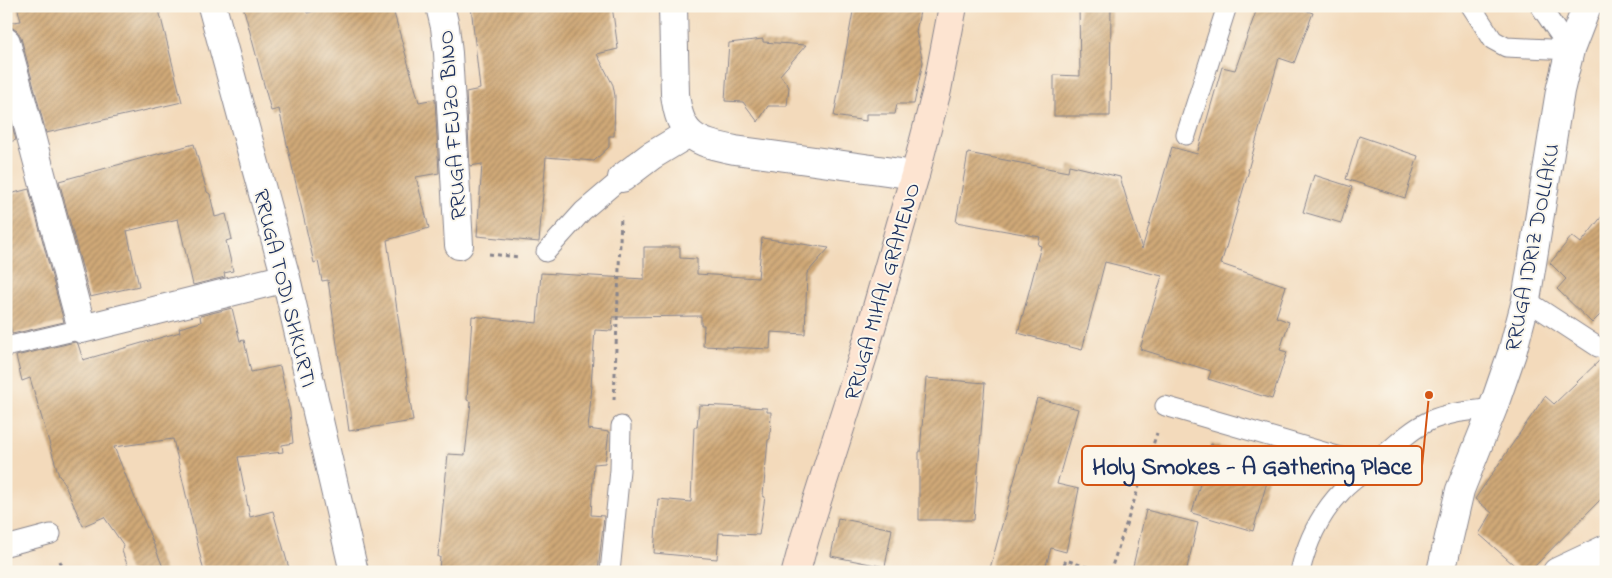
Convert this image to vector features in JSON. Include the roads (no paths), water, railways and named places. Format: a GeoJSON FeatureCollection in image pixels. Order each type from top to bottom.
{"type":"FeatureCollection","features":[{"type":"Feature","properties":{"kind":"street","name":"RRUGA TODI SHKURTI"},"geometry":{"type":"LineString","coordinates":[[212,6],[286,278],[354,572]]}},
{"type":"Feature","properties":{"kind":"street","name":"RRUGA FEJZO BINO"},"geometry":{"type":"LineString","coordinates":[[440,6],[448,53],[459,245]]}},
{"type":"Feature","properties":{"kind":"street"},"geometry":{"type":"LineString","coordinates":[[674,6],[675,100],[680,118],[689,133],[702,142],[735,150],[915,175]]}},
{"type":"Feature","properties":{"kind":"street","name":"RRUGA MIHAL GRAMENO"},"geometry":{"type":"LineString","coordinates":[[796,572],[864,356],[915,175],[937,90],[953,6]]}},
{"type":"Feature","properties":{"kind":"street","name":"RRUGA IDRIZ DOLLAKU"},"geometry":{"type":"LineString","coordinates":[[1442,572],[1460,490],[1493,408],[1512,353],[1526,300],[1560,92],[1570,50],[1587,6]]}},
{"type":"Feature","properties":{"kind":"street"},"geometry":{"type":"LineString","coordinates":[[6,42],[82,329],[286,278]]}},
{"type":"Feature","properties":{"kind":"street"},"geometry":{"type":"LineString","coordinates":[[622,178],[651,156],[689,133]]}},
{"type":"Feature","properties":{"kind":"street"},"geometry":{"type":"LineString","coordinates":[[1558,572],[1606,549]]}},
{"type":"Feature","properties":{"kind":"lane"},"geometry":{"type":"LineString","coordinates":[[1186,135],[1227,6]]}},
{"type":"Feature","properties":{"kind":"lane"},"geometry":{"type":"LineString","coordinates":[[1472,6],[1493,40],[1506,47],[1570,50]]}},
{"type":"Feature","properties":{"kind":"lane"},"geometry":{"type":"LineString","coordinates":[[1540,6],[1570,50]]}},
{"type":"Feature","properties":{"kind":"lane"},"geometry":{"type":"LineString","coordinates":[[546,252],[583,211],[622,178]]}},
{"type":"Feature","properties":{"kind":"lane"},"geometry":{"type":"LineString","coordinates":[[1526,300],[1598,347],[1606,348]]}},
{"type":"Feature","properties":{"kind":"lane"},"geometry":{"type":"LineString","coordinates":[[6,348],[82,329]]}},
{"type":"Feature","properties":{"kind":"lane"},"geometry":{"type":"LineString","coordinates":[[1166,406],[1372,466]]}},
{"type":"Feature","properties":{"kind":"lane"},"geometry":{"type":"LineString","coordinates":[[1300,572],[1317,523],[1342,490],[1400,441],[1428,421],[1454,413],[1493,408]]}},
{"type":"Feature","properties":{"kind":"lane"},"geometry":{"type":"LineString","coordinates":[[610,572],[620,470],[621,426]]}},
{"type":"Feature","properties":{"kind":"lane"},"geometry":{"type":"LineString","coordinates":[[6,546],[51,534]]}},
{"type":"Feature","properties":{"kind":"place","name":"Holy Smokes - A Gathering Place"},"geometry":{"type":"Point","coordinates":[1429,395]}}]}
